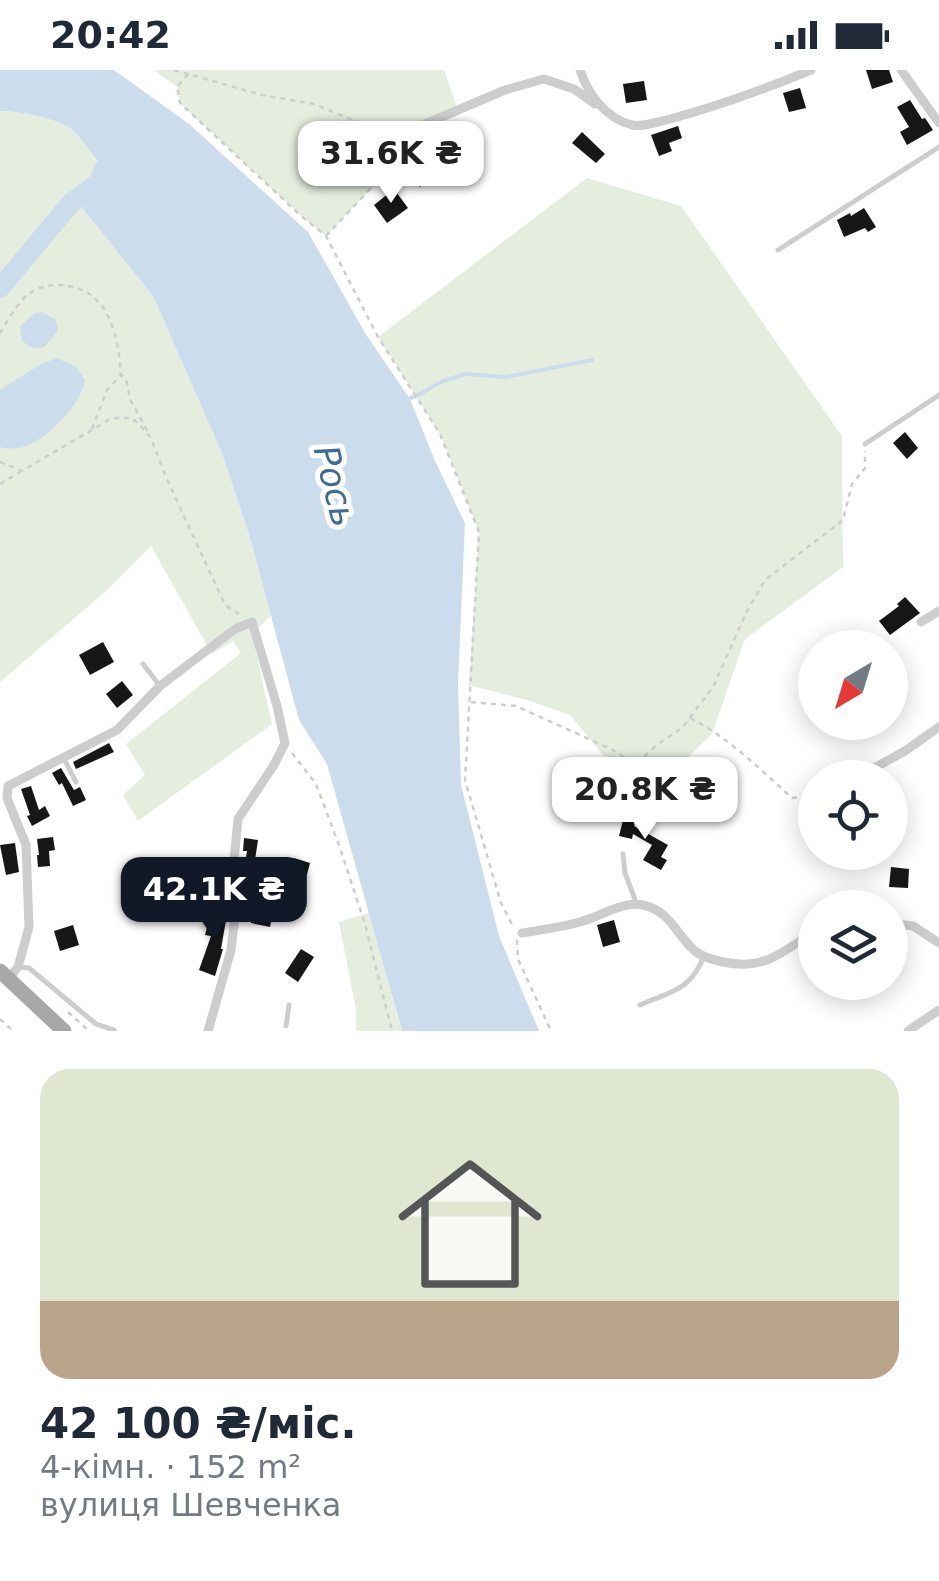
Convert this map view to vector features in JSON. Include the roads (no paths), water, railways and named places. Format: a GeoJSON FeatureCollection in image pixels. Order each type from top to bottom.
{"type":"FeatureCollection","features":[{"type":"Feature","properties":{"kind":"main road"},"geometry":{"type":"LineString","coordinates":[[8,972],[64,1031]]}},
{"type":"Feature","properties":{"kind":"street"},"geometry":{"type":"LineString","coordinates":[[580,70],[600,107]]}},
{"type":"Feature","properties":{"kind":"street"},"geometry":{"type":"LineString","coordinates":[[379,180],[425,124],[506,90],[544,79],[574,89],[634,126],[709,108],[811,70]]}},
{"type":"Feature","properties":{"kind":"street"},"geometry":{"type":"LineString","coordinates":[[901,70],[939,124]]}},
{"type":"Feature","properties":{"kind":"street"},"geometry":{"type":"LineString","coordinates":[[922,622],[939,611]]}},
{"type":"Feature","properties":{"kind":"street"},"geometry":{"type":"LineString","coordinates":[[8,972],[29,927],[26,845],[7,798],[8,786],[117,730],[160,686],[236,629],[252,622],[284,742],[274,766],[238,819],[234,860],[238,900],[231,950],[208,1031]]}},
{"type":"Feature","properties":{"kind":"street"},"geometry":{"type":"LineString","coordinates":[[888,760],[939,728]]}},
{"type":"Feature","properties":{"kind":"street"},"geometry":{"type":"LineString","coordinates":[[522,933],[568,926],[637,904],[662,914],[694,951],[718,962],[753,965],[774,958],[798,942]]}},
{"type":"Feature","properties":{"kind":"street"},"geometry":{"type":"LineString","coordinates":[[908,925],[939,943]]}},
{"type":"Feature","properties":{"kind":"street"},"geometry":{"type":"LineString","coordinates":[[908,1031],[939,1010]]}},
{"type":"Feature","properties":{"kind":"lane"},"geometry":{"type":"LineString","coordinates":[[778,250],[939,146]]}},
{"type":"Feature","properties":{"kind":"lane"},"geometry":{"type":"LineString","coordinates":[[864,444],[939,394]]}},
{"type":"Feature","properties":{"kind":"lane"},"geometry":{"type":"LineString","coordinates":[[143,664],[160,686]]}},
{"type":"Feature","properties":{"kind":"lane"},"geometry":{"type":"LineString","coordinates":[[62,757],[76,782]]}},
{"type":"Feature","properties":{"kind":"lane"},"geometry":{"type":"LineString","coordinates":[[623,854],[637,904]]}},
{"type":"Feature","properties":{"kind":"lane"},"geometry":{"type":"LineString","coordinates":[[640,1005],[690,982],[704,956]]}},
{"type":"Feature","properties":{"kind":"lane"},"geometry":{"type":"LineString","coordinates":[[8,972],[29,968],[96,1024],[114,1030]]}},
{"type":"Feature","properties":{"kind":"lane"},"geometry":{"type":"LineString","coordinates":[[286,1026],[289,1005]]}},
{"type":"Feature","properties":{"kind":"water","name":"Рось"},"geometry":{"type":"Polygon","coordinates":[[[0,70],[114,70],[189,124],[308,232],[365,333],[410,399],[465,523],[458,683],[461,785],[499,936],[539,1031],[402,1031],[327,764],[299,720],[250,538],[221,451],[153,296],[83,209],[86,187],[97,161],[79,136],[65,125],[0,111],[0,70]]]}},
{"type":"Feature","properties":{"kind":"water"},"geometry":{"type":"Polygon","coordinates":[[[42,312],[56,320],[58,331],[43,348],[32,348],[22,341],[20,326],[42,312]]]}},
{"type":"Feature","properties":{"kind":"water"},"geometry":{"type":"Polygon","coordinates":[[[57,358],[76,367],[85,380],[77,400],[40,439],[19,448],[2,448],[0,390],[57,358]]]}},
{"type":"Feature","properties":{"kind":"waterway"},"geometry":{"type":"LineString","coordinates":[[0,288],[71,203],[105,178]]}},
{"type":"Feature","properties":{"kind":"waterway"},"geometry":{"type":"LineString","coordinates":[[405,400],[466,374],[505,377],[592,360]]}}]}
